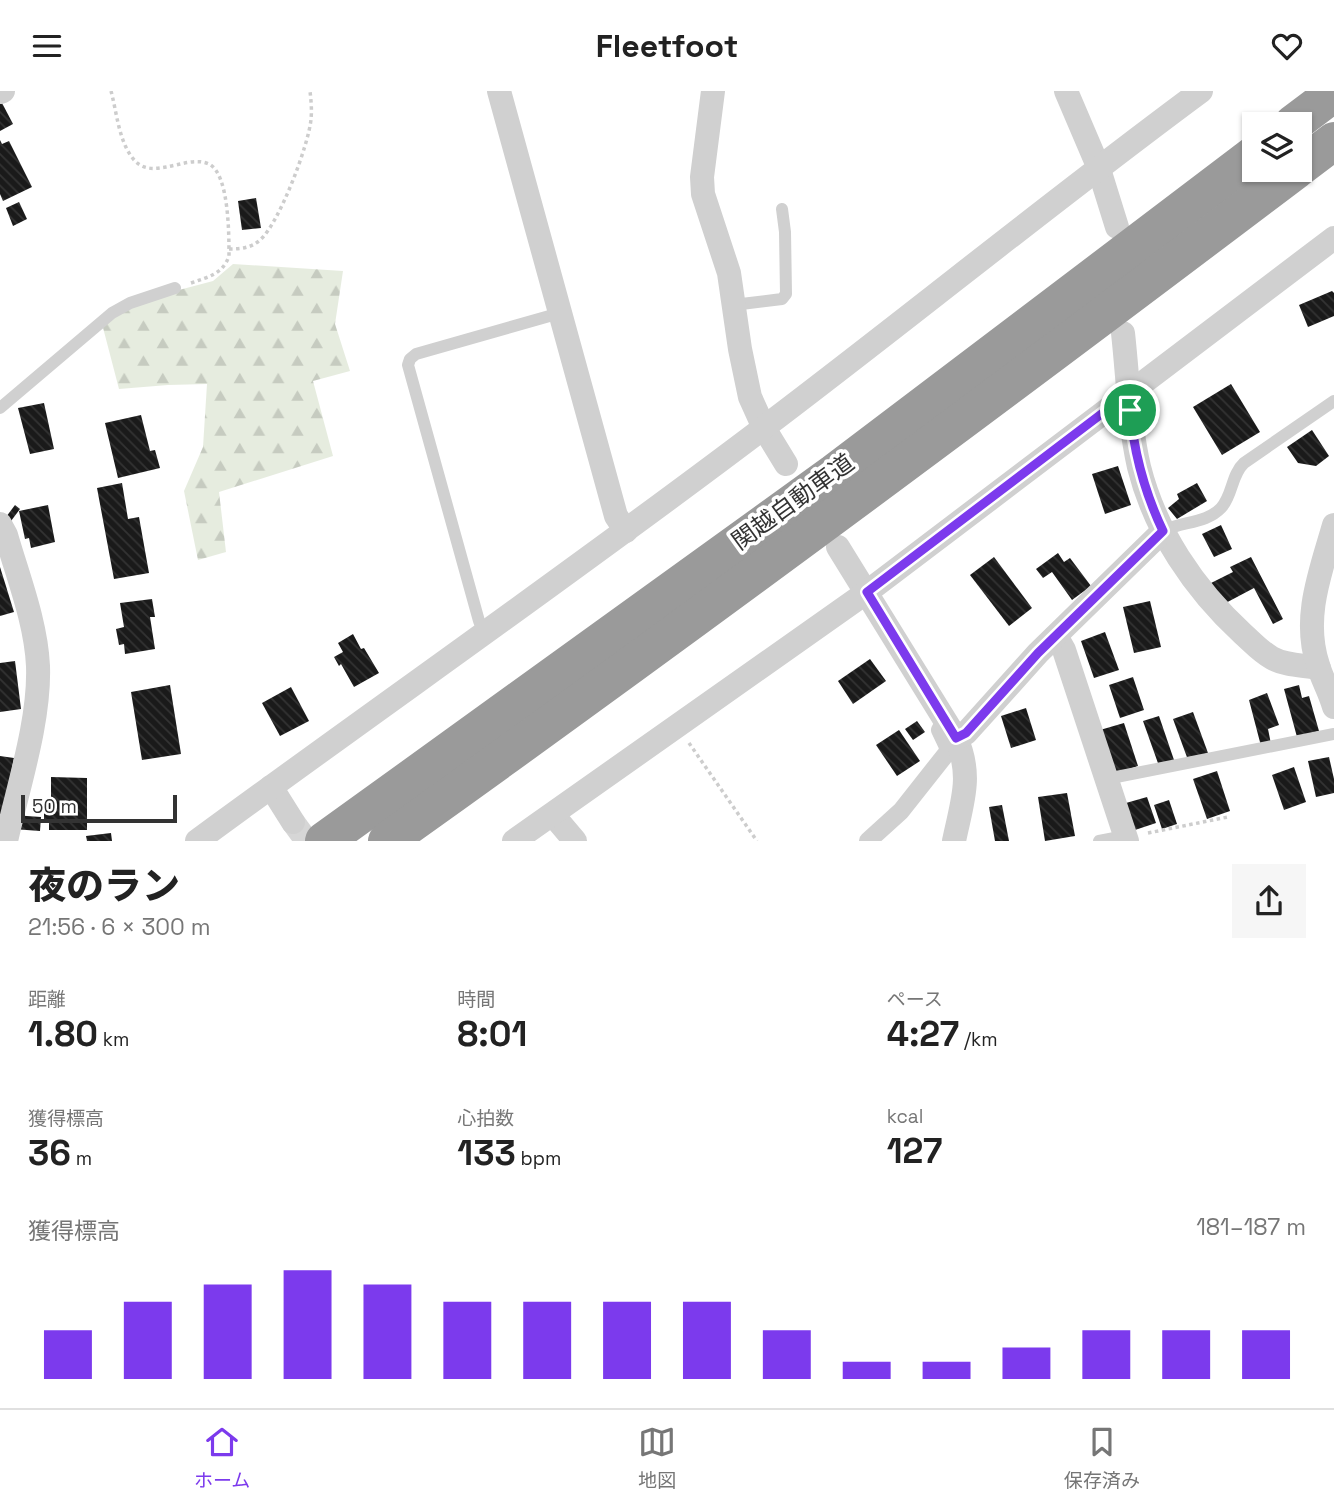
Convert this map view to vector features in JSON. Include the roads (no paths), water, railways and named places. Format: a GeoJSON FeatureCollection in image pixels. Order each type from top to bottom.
{"type":"FeatureCollection","features":[{"type":"Feature","properties":{"kind":"highway"},"geometry":{"type":"LineString","coordinates":[[1309,112],[1334,93]]}},
{"type":"Feature","properties":{"kind":"highway","name":"関越自動車道"},"geometry":{"type":"LineString","coordinates":[[1312,158],[1334,141]]}},
{"type":"Feature","properties":{"kind":"highway","name":"関越自動車道"},"geometry":{"type":"LineString","coordinates":[[309,832],[834,473],[1242,163]]}},
{"type":"Feature","properties":{"kind":"highway","name":"関越自動車道"},"geometry":{"type":"LineString","coordinates":[[387,841],[594,694],[817,530],[1279,182]]}},
{"type":"Feature","properties":{"kind":"street"},"geometry":{"type":"LineString","coordinates":[[499,91],[616,516],[626,531]]}},
{"type":"Feature","properties":{"kind":"street"},"geometry":{"type":"LineString","coordinates":[[713,91],[702,186],[729,273],[746,380],[755,410],[786,464]]}},
{"type":"Feature","properties":{"kind":"street"},"geometry":{"type":"LineString","coordinates":[[1066,91],[1098,166],[1116,227]]}},
{"type":"Feature","properties":{"kind":"street"},"geometry":{"type":"LineString","coordinates":[[197,841],[764,428],[1098,166],[1201,91]]}},
{"type":"Feature","properties":{"kind":"street"},"geometry":{"type":"LineString","coordinates":[[514,841],[678,727],[866,602],[1129,393],[1334,238]]}},
{"type":"Feature","properties":{"kind":"street"},"geometry":{"type":"LineString","coordinates":[[1123,333],[1139,464],[1163,531],[1194,581],[1256,646],[1271,657],[1284,662],[1318,668]]}},
{"type":"Feature","properties":{"kind":"street"},"geometry":{"type":"LineString","coordinates":[[0,524],[6,535],[38,663],[38,696],[34,719],[6,841]]}},
{"type":"Feature","properties":{"kind":"street"},"geometry":{"type":"LineString","coordinates":[[1334,525],[1313,600],[1311,628],[1318,668],[1324,676],[1334,706]]}},
{"type":"Feature","properties":{"kind":"street"},"geometry":{"type":"LineString","coordinates":[[956,738],[966,733],[1054,638],[1163,531]]}},
{"type":"Feature","properties":{"kind":"street"},"geometry":{"type":"LineString","coordinates":[[838,547],[949,749],[901,811],[869,841]]}},
{"type":"Feature","properties":{"kind":"street"},"geometry":{"type":"LineString","coordinates":[[866,602],[956,738],[965,761],[967,771],[954,841]]}},
{"type":"Feature","properties":{"kind":"street"},"geometry":{"type":"LineString","coordinates":[[1054,638],[1064,650],[1126,838]]}},
{"type":"Feature","properties":{"kind":"street"},"geometry":{"type":"LineString","coordinates":[[271,787],[309,832]]}},
{"type":"Feature","properties":{"kind":"street"},"geometry":{"type":"LineString","coordinates":[[554,815],[575,841]]}},
{"type":"Feature","properties":{"kind":"lane"},"geometry":{"type":"LineString","coordinates":[[733,305],[782,299],[786,294],[782,209]]}},
{"type":"Feature","properties":{"kind":"lane"},"geometry":{"type":"LineString","coordinates":[[0,408],[112,313],[130,303],[175,288]]}},
{"type":"Feature","properties":{"kind":"lane"},"geometry":{"type":"LineString","coordinates":[[484,633],[478,621],[408,365],[416,354],[560,313]]}},
{"type":"Feature","properties":{"kind":"lane"},"geometry":{"type":"LineString","coordinates":[[1163,531],[1219,511],[1239,467],[1334,401]]}},
{"type":"Feature","properties":{"kind":"lane"},"geometry":{"type":"LineString","coordinates":[[1106,779],[1334,734]]}},
{"type":"Feature","properties":{"kind":"lane"},"geometry":{"type":"LineString","coordinates":[[1099,841],[1126,838]]}},
{"type":"Feature","properties":{"kind":"tunnel"},"geometry":{"type":"LineString","coordinates":[[293,822],[307,841]]}}]}
